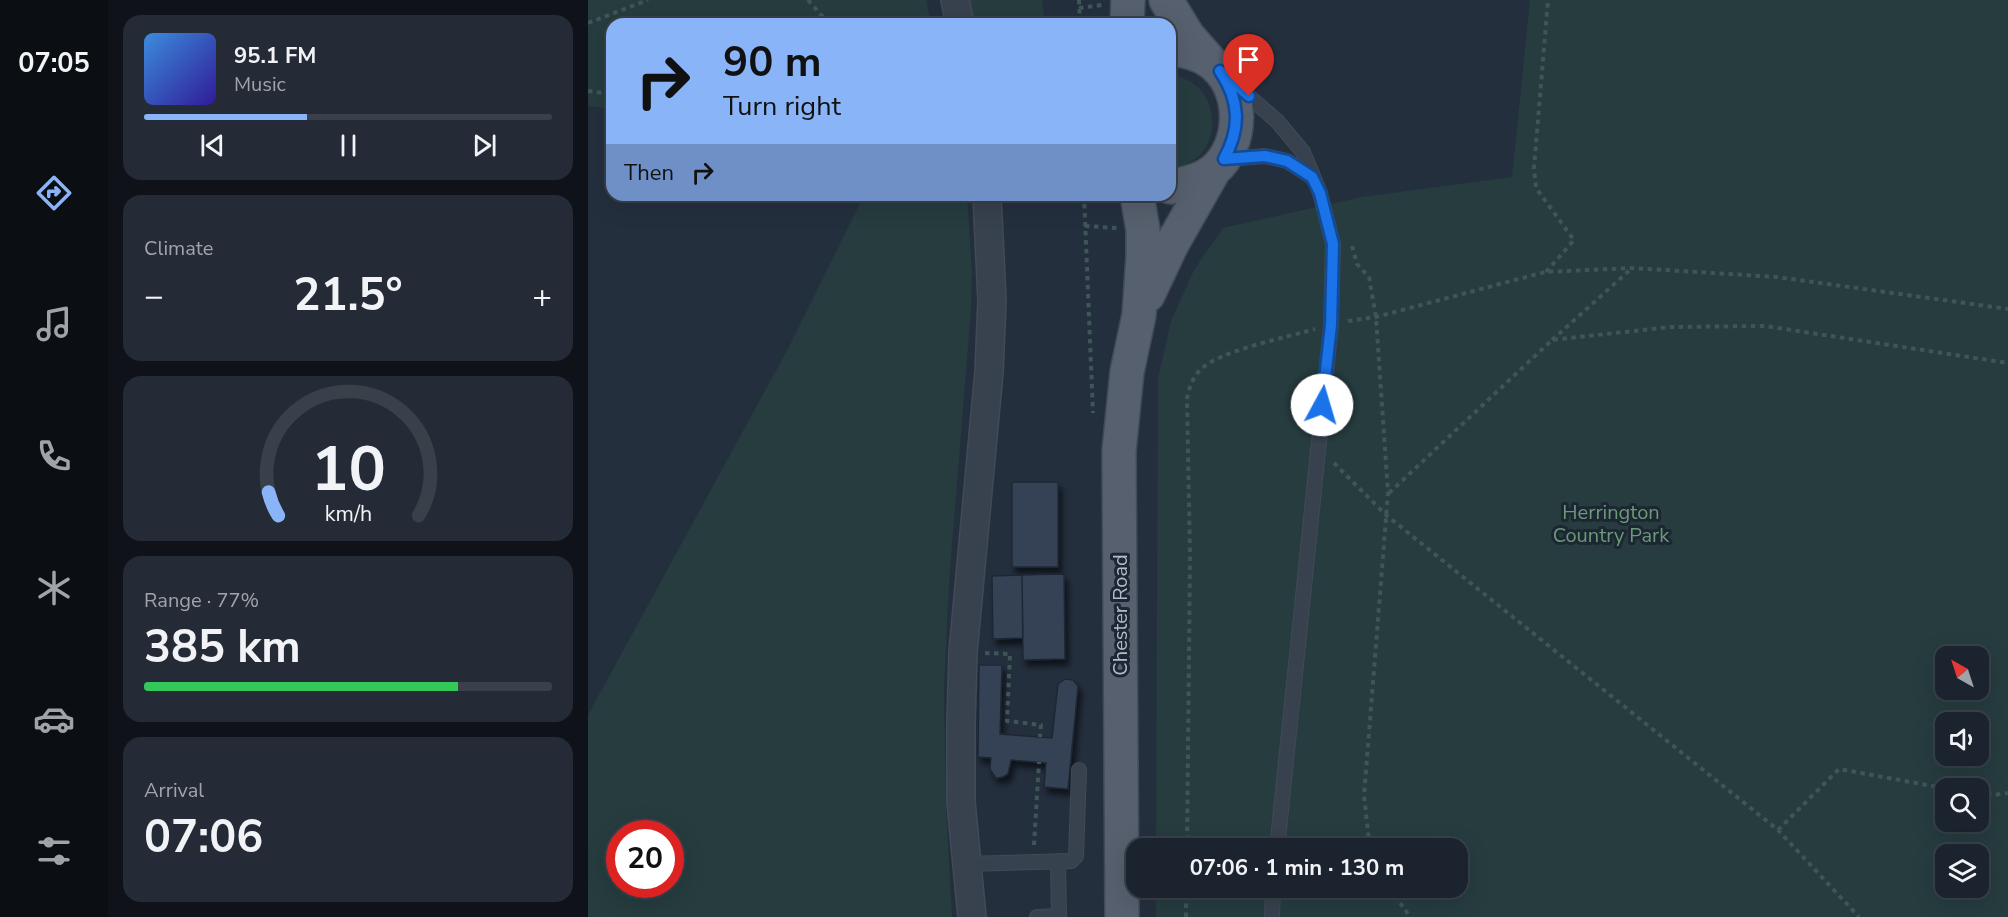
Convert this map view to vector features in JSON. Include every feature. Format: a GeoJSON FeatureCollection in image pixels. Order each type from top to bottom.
{"type":"FeatureCollection","features":[{"type":"Feature","properties":{"kind":"main road"},"geometry":{"type":"LineString","coordinates":[[1128,0],[1128,18]]}},
{"type":"Feature","properties":{"kind":"main road"},"geometry":{"type":"LineString","coordinates":[[1166,0],[1188,36],[1215,66]]}},
{"type":"Feature","properties":{"kind":"main road"},"geometry":{"type":"LineString","coordinates":[[1176,49],[1185,50],[1215,66]]}},
{"type":"Feature","properties":{"kind":"main road","name":"Chester Road"},"geometry":{"type":"LineString","coordinates":[[1140,315],[1172,244],[1233,142],[1238,119],[1230,86],[1215,66]]}},
{"type":"Feature","properties":{"kind":"main road"},"geometry":{"type":"LineString","coordinates":[[1176,185],[1201,179],[1219,164]]}},
{"type":"Feature","properties":{"kind":"main road","name":"Chester Road"},"geometry":{"type":"LineString","coordinates":[[1122,917],[1119,451],[1127,372],[1140,315],[1143,230],[1138,201]]}},
{"type":"Feature","properties":{"kind":"street"},"geometry":{"type":"LineString","coordinates":[[955,0],[959,18]]}},
{"type":"Feature","properties":{"kind":"street"},"geometry":{"type":"LineString","coordinates":[[972,917],[961,802],[963,652],[989,372],[992,301],[987,201]]}},
{"type":"Feature","properties":{"kind":"lane"},"geometry":{"type":"LineString","coordinates":[[1215,66],[1277,121],[1303,152],[1324,206],[1333,244],[1331,325],[1278,838]]}},
{"type":"Feature","properties":{"kind":"lane"},"geometry":{"type":"LineString","coordinates":[[1219,164],[1265,156],[1287,161],[1312,177]]}},
{"type":"Feature","properties":{"kind":"lane"},"geometry":{"type":"LineString","coordinates":[[967,864],[1071,861],[1076,855],[1079,770]]}},
{"type":"Feature","properties":{"kind":"lane"},"geometry":{"type":"LineString","coordinates":[[1037,917],[1059,916],[1058,861]]}},
{"type":"Feature","properties":{"kind":"lane"},"geometry":{"type":"LineString","coordinates":[[1272,917],[1273,898]]}},
{"type":"Feature","properties":{"kind":"path"},"geometry":{"type":"LineString","coordinates":[[588,23],[648,0]]}},
{"type":"Feature","properties":{"kind":"path"},"geometry":{"type":"LineString","coordinates":[[808,0],[824,18]]}},
{"type":"Feature","properties":{"kind":"path"},"geometry":{"type":"LineString","coordinates":[[1079,0],[1080,18]]}},
{"type":"Feature","properties":{"kind":"path"},"geometry":{"type":"LineString","coordinates":[[1545,272],[1574,240],[1536,188],[1534,168],[1548,0]]}},
{"type":"Feature","properties":{"kind":"path"},"geometry":{"type":"LineString","coordinates":[[588,91],[606,93]]}},
{"type":"Feature","properties":{"kind":"path"},"geometry":{"type":"LineString","coordinates":[[1084,201],[1093,420]]}},
{"type":"Feature","properties":{"kind":"path"},"geometry":{"type":"LineString","coordinates":[[1086,226],[1143,230]]}},
{"type":"Feature","properties":{"kind":"path"},"geometry":{"type":"LineString","coordinates":[[1388,493],[1632,268]]}},
{"type":"Feature","properties":{"kind":"path"},"geometry":{"type":"LineString","coordinates":[[1186,838],[1190,556],[1186,399],[1190,385],[1201,368],[1233,352],[1315,329],[1376,316],[1545,272],[1632,268],[1777,277],[2008,309]]}},
{"type":"Feature","properties":{"kind":"path"},"geometry":{"type":"LineString","coordinates":[[1315,329],[1316,318]]}},
{"type":"Feature","properties":{"kind":"path"},"geometry":{"type":"LineString","coordinates":[[1552,340],[1669,327],[1765,326],[2008,363]]}},
{"type":"Feature","properties":{"kind":"path"},"geometry":{"type":"LineString","coordinates":[[1317,446],[1386,515],[1778,830],[1859,917]]}},
{"type":"Feature","properties":{"kind":"path"},"geometry":{"type":"LineString","coordinates":[[963,652],[1010,654],[1007,721],[1041,725],[1040,737]]}},
{"type":"Feature","properties":{"kind":"path"},"geometry":{"type":"LineString","coordinates":[[1034,862],[1039,762]]}},
{"type":"Feature","properties":{"kind":"path"},"geometry":{"type":"LineString","coordinates":[[1778,830],[1839,769],[1935,786]]}},
{"type":"Feature","properties":{"kind":"path"},"geometry":{"type":"LineString","coordinates":[[1989,794],[2008,793]]}},
{"type":"Feature","properties":{"kind":"path"},"geometry":{"type":"LineString","coordinates":[[1186,898],[1186,917]]}},
{"type":"Feature","properties":{"kind":"path"},"geometry":{"type":"LineString","coordinates":[[1397,898],[1410,917]]}},
{"type":"Feature","properties":{"kind":"green space"},"geometry":{"type":"Polygon","coordinates":[[[588,0],[926,0],[930,18],[606,18],[606,108],[588,106],[588,0]]]}},
{"type":"Feature","properties":{"kind":"green space"},"geometry":{"type":"Polygon","coordinates":[[[970,0],[1042,0],[1044,18],[974,18],[970,0]]]}},
{"type":"Feature","properties":{"kind":"green space","name":"Herrington Country Park"},"geometry":{"type":"Polygon","coordinates":[[[1530,0],[2008,0],[2008,917],[1156,917],[1155,898],[1468,898],[1468,838],[1156,838],[1158,378],[1171,321],[1194,270],[1223,228],[1362,197],[1512,177],[1530,0]]]}},
{"type":"Feature","properties":{"kind":"green space"},"geometry":{"type":"Polygon","coordinates":[[[1176,77],[1189,81],[1202,92],[1210,106],[1212,123],[1210,139],[1202,153],[1188,163],[1176,166],[1176,77]]]}},
{"type":"Feature","properties":{"kind":"green space"},"geometry":{"type":"Polygon","coordinates":[[[861,201],[967,201],[972,272],[971,309],[949,583],[944,689],[946,804],[952,917],[588,917],[588,715],[790,345],[861,201]]]}},
{"type":"Feature","properties":{"kind":"building"},"geometry":{"type":"Polygon","coordinates":[[[1012,482],[1058,482],[1058,567],[1012,567],[1012,482]]]}},
{"type":"Feature","properties":{"kind":"building"},"geometry":{"type":"Polygon","coordinates":[[[1064,574],[1065,659],[1023,660],[1022,575],[1064,574]]]}},
{"type":"Feature","properties":{"kind":"building"},"geometry":{"type":"Polygon","coordinates":[[[1022,575],[1023,638],[993,639],[992,576],[1022,575]]]}},
{"type":"Feature","properties":{"kind":"building"},"geometry":{"type":"Polygon","coordinates":[[[979,665],[1002,665],[1000,734],[1052,738],[1058,684],[1065,679],[1073,680],[1078,686],[1068,789],[1044,787],[1046,763],[1011,760],[1008,774],[996,778],[990,769],[991,758],[978,757],[979,665]]]}},
{"type":"Feature","properties":{"kind":"route"},"geometry":{"type":"LineString","coordinates":[[1249,96],[1220,71],[1230,86],[1238,119],[1233,142],[1224,159],[1265,156],[1287,161],[1312,177],[1320,193],[1329,225],[1333,244],[1331,325],[1322,405]]}}]}
